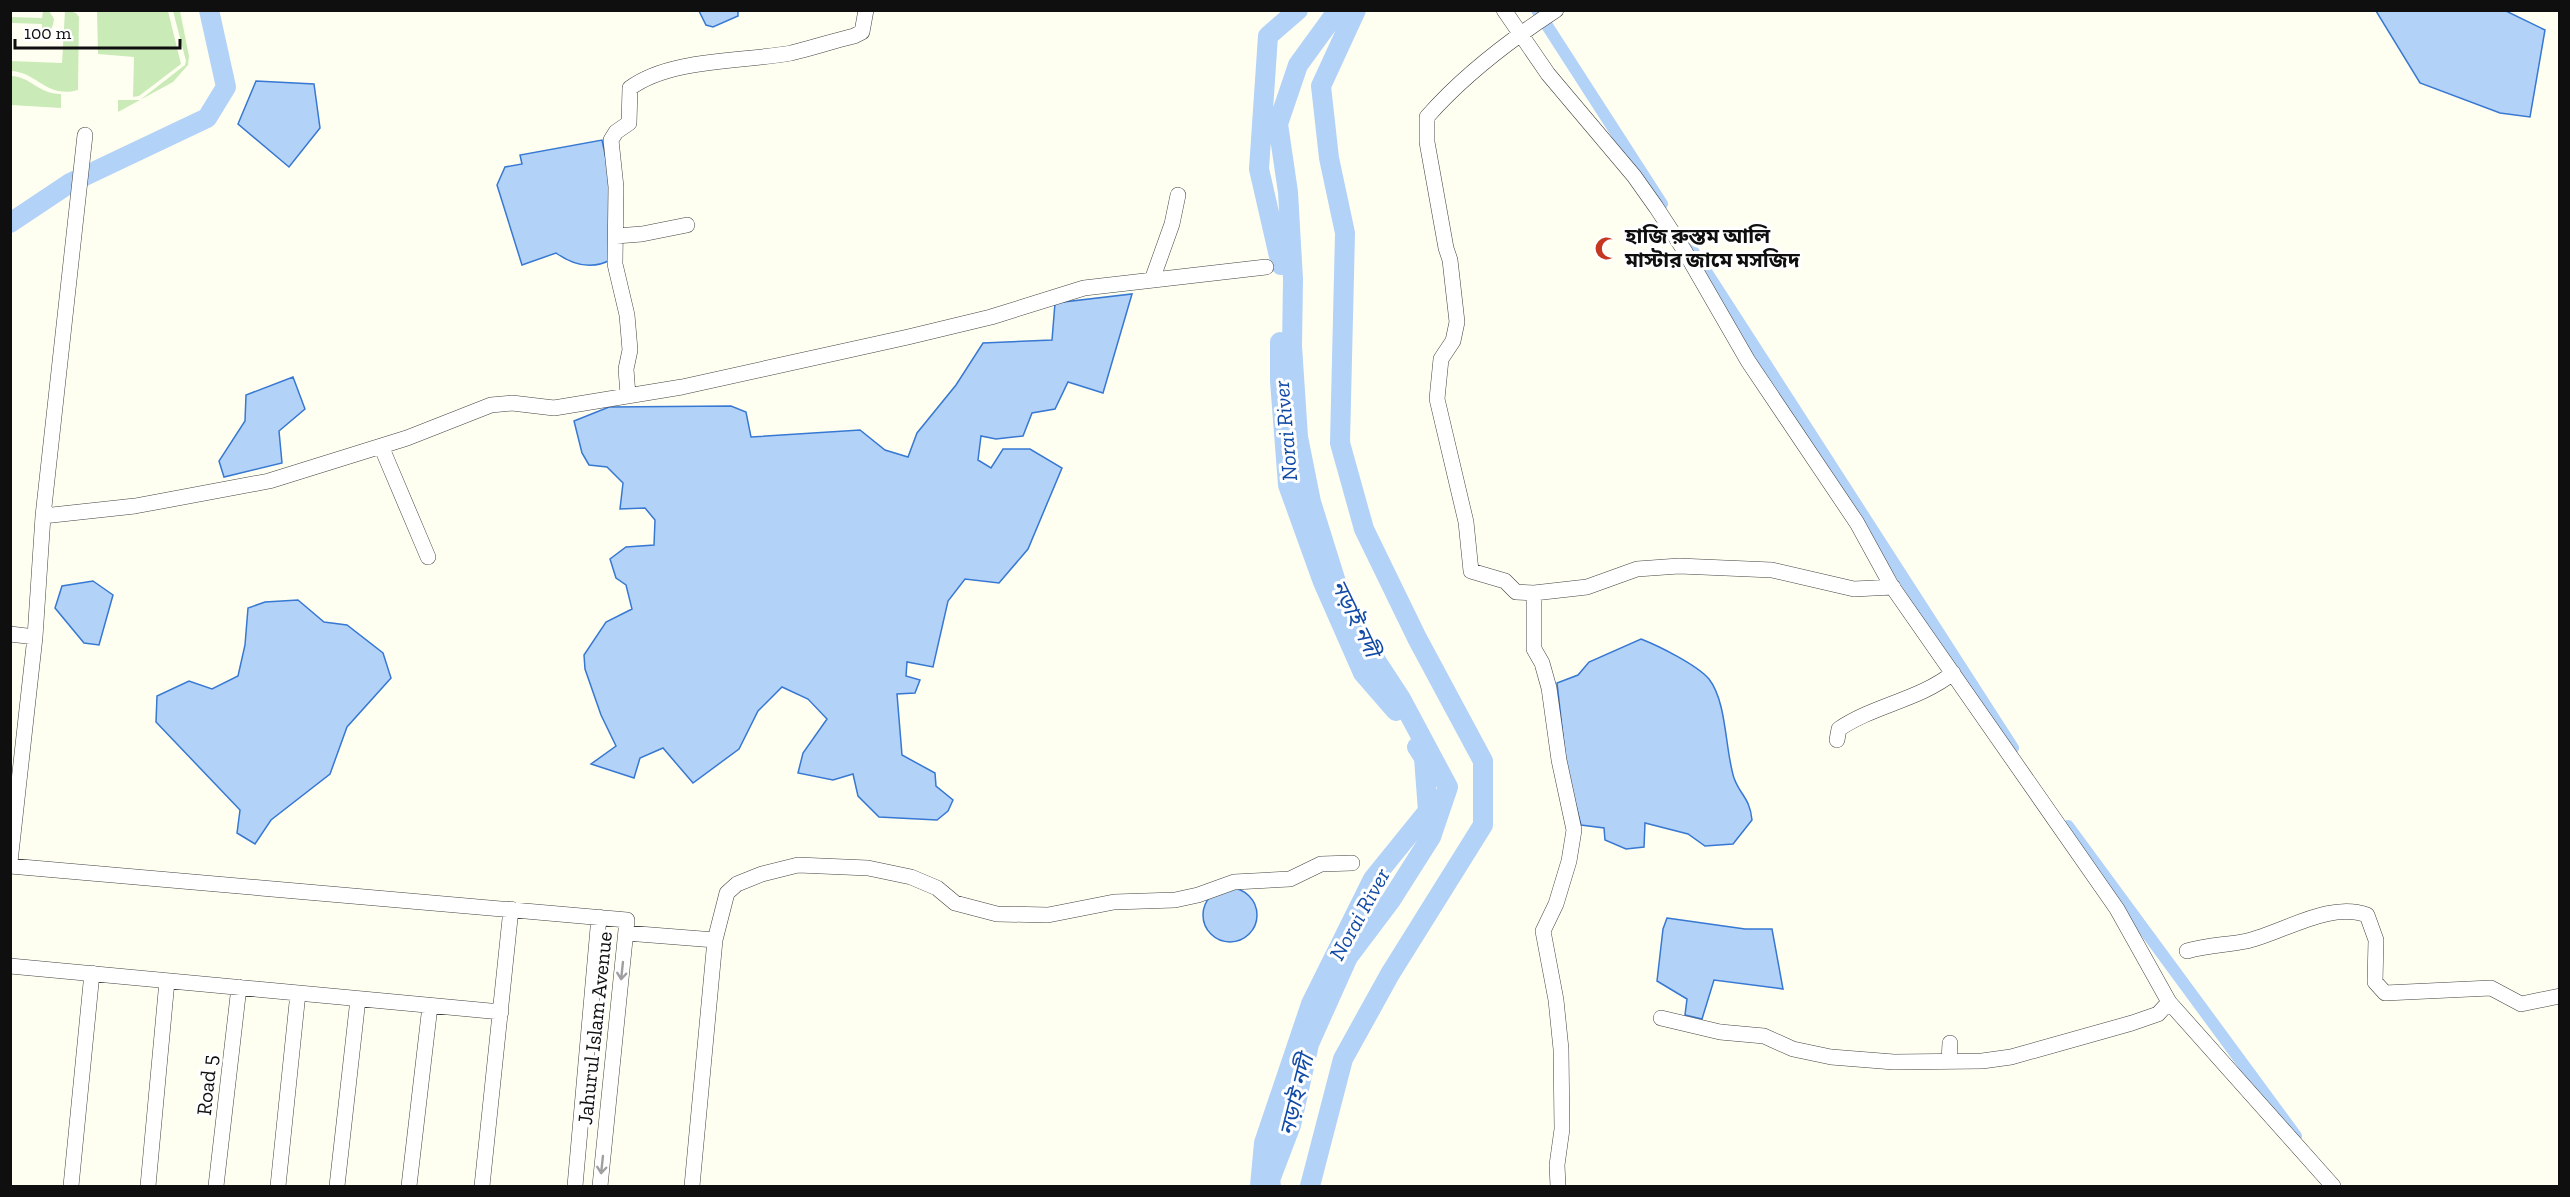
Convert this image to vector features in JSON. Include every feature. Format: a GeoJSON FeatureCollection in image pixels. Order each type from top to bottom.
{"type":"FeatureCollection","features":[{"type":"Feature","properties":{"kind":"street"},"geometry":{"type":"LineString","coordinates":[[628,395],[626,369],[630,350],[627,315],[615,264],[616,187],[611,140],[616,132],[629,123],[630,88],[652,77],[682,67],[792,52],[854,36],[862,32],[866,10]]}},
{"type":"Feature","properties":{"kind":"street"},"geometry":{"type":"LineString","coordinates":[[1504,10],[1548,74],[1634,176],[1656,207],[1684,250],[1748,361],[1857,523],[1893,587],[2117,909],[2169,1002],[2333,1186]]}},
{"type":"Feature","properties":{"kind":"street"},"geometry":{"type":"LineString","coordinates":[[1556,10],[1520,34],[1443,99],[1427,117],[1446,249],[1450,260],[1457,322],[1453,341],[1442,359],[1437,399],[1467,522],[1471,570],[1505,581],[1516,592],[1534,593],[1587,586],[1637,569],[1679,566],[1772,570],[1854,589],[1893,587]]}},
{"type":"Feature","properties":{"kind":"street"},"geometry":{"type":"LineString","coordinates":[[85,135],[43,516],[34,637],[10,864],[599,916]]}},
{"type":"Feature","properties":{"kind":"street"},"geometry":{"type":"LineString","coordinates":[[1152,280],[1172,224],[1178,195]]}},
{"type":"Feature","properties":{"kind":"street"},"geometry":{"type":"LineString","coordinates":[[616,236],[642,234],[687,225]]}},
{"type":"Feature","properties":{"kind":"street"},"geometry":{"type":"LineString","coordinates":[[43,516],[135,506],[269,481],[381,446],[491,405],[512,402],[554,408],[628,395],[801,363],[854,347],[991,317],[1084,288],[1266,267]]}},
{"type":"Feature","properties":{"kind":"street"},"geometry":{"type":"LineString","coordinates":[[381,446],[428,557]]}},
{"type":"Feature","properties":{"kind":"street"},"geometry":{"type":"LineString","coordinates":[[1534,593],[1534,649],[1542,663],[1549,688],[1559,760],[1574,830],[1569,861],[1556,904],[1543,931],[1555,991],[1561,1049],[1562,1129],[1557,1165],[1558,1186]]}},
{"type":"Feature","properties":{"kind":"street"},"geometry":{"type":"LineString","coordinates":[[10,634],[34,637]]}},
{"type":"Feature","properties":{"kind":"street"},"geometry":{"type":"LineString","coordinates":[[1837,740],[1839,729],[1852,720],[1941,682],[1953,673]]}},
{"type":"Feature","properties":{"kind":"street"},"geometry":{"type":"LineString","coordinates":[[692,1186],[715,940],[727,893],[737,884],[762,874],[798,865],[868,868],[911,877],[937,888],[955,903],[997,914],[1048,915],[1114,902],[1175,900],[1198,895],[1234,882],[1290,879],[1321,864],[1352,863]]}},
{"type":"Feature","properties":{"kind":"street"},"geometry":{"type":"LineString","coordinates":[[482,1186],[511,909]]}},
{"type":"Feature","properties":{"kind":"street"},"geometry":{"type":"LineString","coordinates":[[2187,951],[2246,941],[2313,918],[2352,909],[2367,915],[2376,940],[2375,982],[2385,993],[2491,988],[2521,1004],[2559,996]]}},
{"type":"Feature","properties":{"kind":"street","name":"Jahurul Islam Avenue"},"geometry":{"type":"LineString","coordinates":[[575,1186],[599,916],[627,920],[600,1186]]}},
{"type":"Feature","properties":{"kind":"street"},"geometry":{"type":"LineString","coordinates":[[626,933],[715,940]]}},
{"type":"Feature","properties":{"kind":"street"},"geometry":{"type":"LineString","coordinates":[[10,966],[501,1012]]}},
{"type":"Feature","properties":{"kind":"street"},"geometry":{"type":"LineString","coordinates":[[71,1186],[92,974]]}},
{"type":"Feature","properties":{"kind":"street"},"geometry":{"type":"LineString","coordinates":[[148,1186],[167,981]]}},
{"type":"Feature","properties":{"kind":"street","name":"Road 5"},"geometry":{"type":"LineString","coordinates":[[216,1186],[239,987]]}},
{"type":"Feature","properties":{"kind":"street"},"geometry":{"type":"LineString","coordinates":[[278,1186],[298,993]]}},
{"type":"Feature","properties":{"kind":"street"},"geometry":{"type":"LineString","coordinates":[[337,1186],[358,999]]}},
{"type":"Feature","properties":{"kind":"street"},"geometry":{"type":"LineString","coordinates":[[1661,1018],[1720,1032],[1764,1036],[1793,1049],[1832,1056],[1894,1062],[1949,1061],[2011,1057],[2158,1014],[2169,1002]]}},
{"type":"Feature","properties":{"kind":"street"},"geometry":{"type":"LineString","coordinates":[[409,1186],[430,1006]]}},
{"type":"Feature","properties":{"kind":"street"},"geometry":{"type":"LineString","coordinates":[[1949,1061],[1950,1043]]}},
{"type":"Feature","properties":{"kind":"green space"},"geometry":{"type":"Polygon","coordinates":[[[65,10],[76,13],[79,17],[78,90],[67,92],[50,88],[20,72],[11,71],[11,61],[62,63],[65,10]]]}},
{"type":"Feature","properties":{"kind":"green space"},"geometry":{"type":"Polygon","coordinates":[[[43,11],[49,11],[54,19],[48,33],[42,35],[42,24],[11,23],[11,17],[42,18],[43,11]]]}},
{"type":"Feature","properties":{"kind":"green space"},"geometry":{"type":"Polygon","coordinates":[[[97,11],[168,11],[181,64],[139,96],[133,97],[134,57],[98,54],[97,11]]]}},
{"type":"Feature","properties":{"kind":"green space"},"geometry":{"type":"Polygon","coordinates":[[[173,11],[180,11],[189,56],[188,65],[173,82],[140,100],[185,65],[186,61],[173,11]]]}},
{"type":"Feature","properties":{"kind":"green space"},"geometry":{"type":"Polygon","coordinates":[[[11,76],[24,79],[46,91],[61,94],[61,108],[11,105],[11,76]]]}},
{"type":"Feature","properties":{"kind":"green space"},"geometry":{"type":"Polygon","coordinates":[[[118,100],[140,100],[118,112],[118,100]]]}},
{"type":"Feature","properties":{"kind":"water"},"geometry":{"type":"Polygon","coordinates":[[[699,10],[738,11],[738,16],[713,27],[706,25],[699,10]]]}},
{"type":"Feature","properties":{"kind":"water"},"geometry":{"type":"Polygon","coordinates":[[[2376,11],[2506,11],[2545,30],[2530,117],[2500,113],[2420,83],[2376,11]]]}},
{"type":"Feature","properties":{"kind":"water"},"geometry":{"type":"Polygon","coordinates":[[[256,81],[314,84],[320,128],[289,167],[238,124],[256,81]]]}},
{"type":"Feature","properties":{"kind":"water"},"geometry":{"type":"Polygon","coordinates":[[[602,140],[614,196],[612,259],[598,264],[583,265],[569,261],[556,253],[522,265],[497,185],[505,167],[522,164],[520,155],[602,140]]]}},
{"type":"Feature","properties":{"kind":"water"},"geometry":{"type":"Polygon","coordinates":[[[1132,294],[1103,393],[1068,382],[1055,409],[1032,413],[1023,436],[996,439],[981,436],[978,460],[991,468],[1003,449],[1030,449],[1062,468],[1028,549],[999,583],[965,579],[948,601],[933,667],[907,662],[906,676],[920,680],[915,693],[897,694],[902,755],[935,773],[936,786],[953,800],[948,811],[937,820],[879,817],[858,796],[853,774],[833,780],[798,773],[803,753],[827,719],[808,699],[782,687],[758,711],[739,749],[693,783],[663,748],[640,758],[634,778],[591,764],[616,746],[601,715],[585,669],[584,655],[606,622],[632,609],[626,585],[616,578],[610,559],[626,547],[654,545],[655,520],[645,508],[620,509],[623,483],[607,467],[589,465],[582,453],[574,421],[609,407],[731,406],[746,412],[751,437],[860,430],[885,450],[908,457],[917,433],[956,385],[983,343],[1052,340],[1055,303],[1132,294]]]}},
{"type":"Feature","properties":{"kind":"water"},"geometry":{"type":"Polygon","coordinates":[[[293,377],[305,409],[279,431],[282,463],[224,477],[219,461],[245,421],[246,395],[293,377]]]}},
{"type":"Feature","properties":{"kind":"water"},"geometry":{"type":"Polygon","coordinates":[[[93,581],[113,595],[99,645],[84,643],[55,608],[62,586],[93,581]]]}},
{"type":"Feature","properties":{"kind":"water"},"geometry":{"type":"Polygon","coordinates":[[[298,600],[324,622],[347,625],[383,653],[391,678],[347,727],[330,774],[271,820],[255,844],[237,833],[240,810],[156,722],[157,696],[189,681],[212,689],[238,676],[245,645],[248,608],[265,602],[298,600]]]}},
{"type":"Feature","properties":{"kind":"water"},"geometry":{"type":"Polygon","coordinates":[[[1641,639],[1696,668],[1709,679],[1715,689],[1722,713],[1734,778],[1747,802],[1752,820],[1733,844],[1705,846],[1688,834],[1645,823],[1644,847],[1626,849],[1605,840],[1604,828],[1581,825],[1567,772],[1557,683],[1578,675],[1589,662],[1641,639]]]}},
{"type":"Feature","properties":{"kind":"water"},"geometry":{"type":"Polygon","coordinates":[[[1225,888],[1235,888],[1245,892],[1253,900],[1257,915],[1253,930],[1245,938],[1235,942],[1225,942],[1215,938],[1207,930],[1203,920],[1203,910],[1207,900],[1215,892],[1225,888]]]}},
{"type":"Feature","properties":{"kind":"water"},"geometry":{"type":"Polygon","coordinates":[[[1667,918],[1745,929],[1772,929],[1783,989],[1714,980],[1702,1019],[1685,1015],[1687,999],[1657,981],[1663,929],[1667,918]]]}},
{"type":"Feature","properties":{"kind":"waterway"},"geometry":{"type":"LineString","coordinates":[[10,223],[70,183],[207,118],[226,87],[209,10]]}},
{"type":"Feature","properties":{"kind":"waterway","name":"Norai River"},"geometry":{"type":"LineString","coordinates":[[1281,265],[1259,169],[1268,36],[1298,10]]}},
{"type":"Feature","properties":{"kind":"waterway","name":"নড়াই নদী"},"geometry":{"type":"LineString","coordinates":[[1271,1186],[1270,1180],[1291,1125],[1309,1044],[1348,957],[1391,900],[1431,837],[1448,787],[1401,699],[1371,653],[1336,582],[1311,502],[1298,437],[1292,346],[1293,279],[1288,192],[1278,124],[1298,65],[1338,10]]}},
{"type":"Feature","properties":{"kind":"waterway","name":"Norai River"},"geometry":{"type":"LineString","coordinates":[[1310,1186],[1343,1059],[1390,974],[1483,825],[1483,761],[1417,638],[1364,529],[1340,443],[1345,233],[1329,158],[1321,86],[1356,10]]}},
{"type":"Feature","properties":{"kind":"waterway"},"geometry":{"type":"LineString","coordinates":[[1537,10],[1662,204]]}},
{"type":"Feature","properties":{"kind":"waterway"},"geometry":{"type":"LineString","coordinates":[[1691,248],[2013,748]]}},
{"type":"Feature","properties":{"kind":"waterway","name":"Norai River"},"geometry":{"type":"LineString","coordinates":[[1280,342],[1280,381],[1288,485],[1323,582],[1363,673],[1396,711]]}},
{"type":"Feature","properties":{"kind":"waterway","name":"Norai River"},"geometry":{"type":"LineString","coordinates":[[1260,1186],[1264,1143],[1311,1004],[1373,879],[1428,811],[1424,758],[1417,747]]}},
{"type":"Feature","properties":{"kind":"waterway"},"geometry":{"type":"LineString","coordinates":[[2068,826],[2296,1136]]}},
{"type":"Feature","properties":{"kind":"place","name":"হাজি রুস্তম আলি মাস্টার জামে মসজিদ"},"geometry":{"type":"Point","coordinates":[1607,248]}}]}
